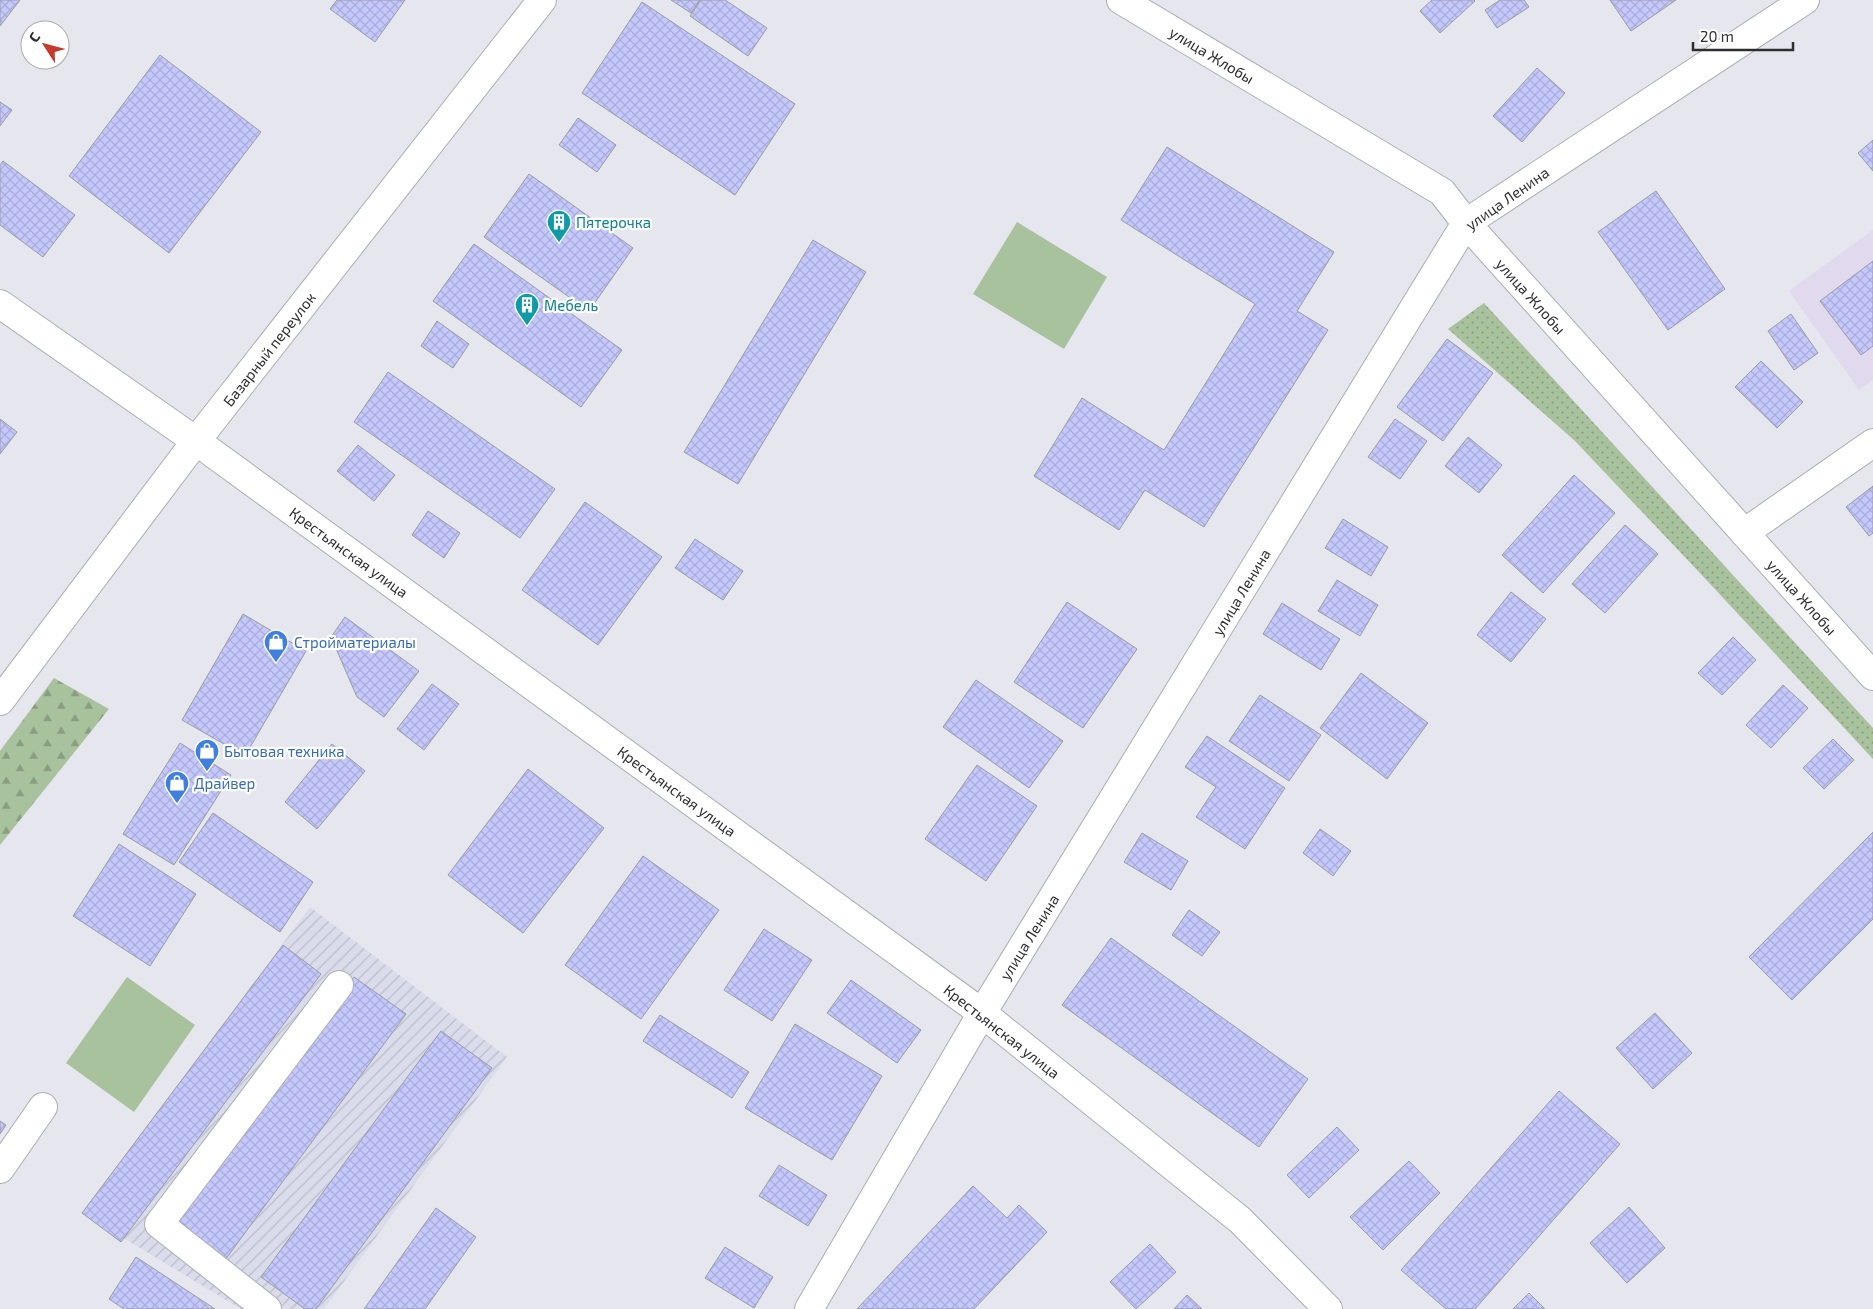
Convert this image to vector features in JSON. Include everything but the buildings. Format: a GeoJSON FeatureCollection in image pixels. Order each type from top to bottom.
{"type":"FeatureCollection","features":[{"type":"Feature","properties":{"kind":"street","name":"Базарный переулок"},"geometry":{"type":"LineString","coordinates":[[0,701],[196,441],[542,0]]}},
{"type":"Feature","properties":{"kind":"street","name":"улица Ленина"},"geometry":{"type":"LineString","coordinates":[[809,1309],[982,1013],[1466,223],[1805,0]]}},
{"type":"Feature","properties":{"kind":"street","name":"улица Жлобы"},"geometry":{"type":"LineString","coordinates":[[1139,5],[1442,192],[1466,223],[1873,676]]}},
{"type":"Feature","properties":{"kind":"street","name":"Крестьянская улица"},"geometry":{"type":"LineString","coordinates":[[0,304],[196,441],[982,1013],[1240,1220],[1328,1309]]}},
{"type":"Feature","properties":{"kind":"street"},"geometry":{"type":"LineString","coordinates":[[1744,533],[1873,443]]}},
{"type":"Feature","properties":{"kind":"street"},"geometry":{"type":"LineString","coordinates":[[266,1309],[159,1224],[339,986]]}},
{"type":"Feature","properties":{"kind":"street"},"geometry":{"type":"LineString","coordinates":[[0,1169],[43,1107]]}},
{"type":"Feature","properties":{"kind":"shaded area"},"geometry":{"type":"Polygon","coordinates":[[[1873,230],[1873,380],[1859,390],[1789,291],[1873,230]]]}},
{"type":"Feature","properties":{"kind":"shaded area"},"geometry":{"type":"Polygon","coordinates":[[[310,907],[507,1057],[324,1309],[241,1309],[82,1213],[310,907]]]}},
{"type":"Feature","properties":{"kind":"green space"},"geometry":{"type":"Polygon","coordinates":[[[1017,222],[1107,277],[1064,349],[973,294],[1017,222]]]}},
{"type":"Feature","properties":{"kind":"green space"},"geometry":{"type":"Polygon","coordinates":[[[1484,303],[1873,728],[1873,759],[1575,441],[1448,329],[1484,303]]]}},
{"type":"Feature","properties":{"kind":"green space"},"geometry":{"type":"Polygon","coordinates":[[[54,678],[109,709],[0,845],[0,751],[54,678]]]}},
{"type":"Feature","properties":{"kind":"green space"},"geometry":{"type":"Polygon","coordinates":[[[127,977],[195,1025],[134,1112],[66,1063],[127,977]]]}},
{"type":"Feature","properties":{"kind":"place","name":"Пятерочка"},"geometry":{"type":"Point","coordinates":[559,243]}},
{"type":"Feature","properties":{"kind":"place","name":"Мебель"},"geometry":{"type":"Point","coordinates":[527,326]}},
{"type":"Feature","properties":{"kind":"place","name":"Стройматериалы"},"geometry":{"type":"Point","coordinates":[276,663]}},
{"type":"Feature","properties":{"kind":"place","name":"Бытовая техника"},"geometry":{"type":"Point","coordinates":[207,772]}},
{"type":"Feature","properties":{"kind":"place","name":"Драйвер"},"geometry":{"type":"Point","coordinates":[177,804]}}]}
